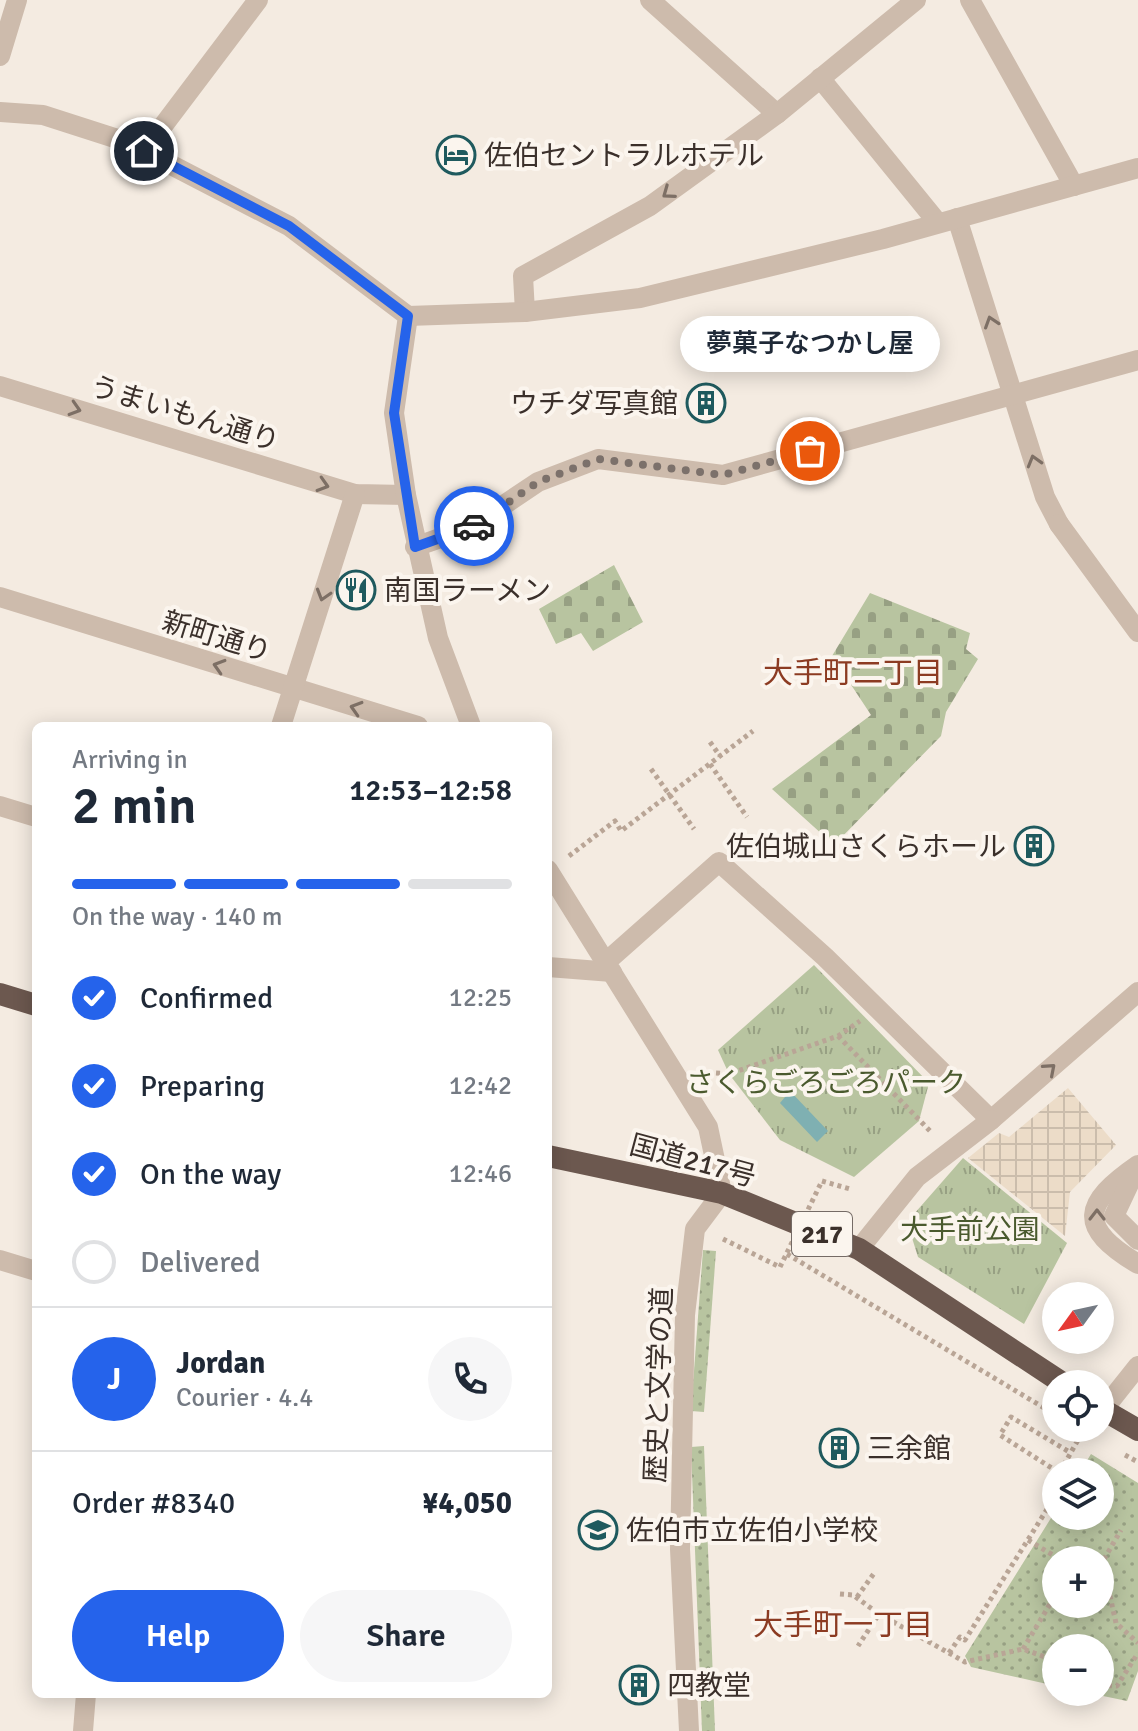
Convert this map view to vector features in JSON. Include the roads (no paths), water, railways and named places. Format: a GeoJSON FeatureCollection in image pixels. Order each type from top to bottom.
{"type":"FeatureCollection","features":[{"type":"Feature","properties":{"kind":"highway"},"geometry":{"type":"LineString","coordinates":[[0,994],[32,1004]]}},
{"type":"Feature","properties":{"kind":"highway","name":"国道217号"},"geometry":{"type":"LineString","coordinates":[[552,1157],[722,1193],[859,1249],[1043,1370]]}},
{"type":"Feature","properties":{"kind":"highway"},"geometry":{"type":"LineString","coordinates":[[1114,1416],[1138,1430]]}},
{"type":"Feature","properties":{"kind":"street"},"geometry":{"type":"LineString","coordinates":[[0,56],[17,0]]}},
{"type":"Feature","properties":{"kind":"street"},"geometry":{"type":"LineString","coordinates":[[144,151],[258,0]]}},
{"type":"Feature","properties":{"kind":"street"},"geometry":{"type":"LineString","coordinates":[[650,0],[777,114]]}},
{"type":"Feature","properties":{"kind":"street"},"geometry":{"type":"LineString","coordinates":[[970,0],[1074,186]]}},
{"type":"Feature","properties":{"kind":"street"},"geometry":{"type":"LineString","coordinates":[[525,312],[523,276],[650,206],[777,114],[906,3]]}},
{"type":"Feature","properties":{"kind":"street"},"geometry":{"type":"LineString","coordinates":[[820,78],[947,221],[1015,396],[1045,497],[1059,524],[1138,632]]}},
{"type":"Feature","properties":{"kind":"street"},"geometry":{"type":"LineString","coordinates":[[0,112],[43,115],[82,125],[144,151],[289,226],[408,316],[525,312],[640,298],[947,221],[1138,168]]}},
{"type":"Feature","properties":{"kind":"street"},"geometry":{"type":"LineString","coordinates":[[408,316],[394,413],[406,495],[415,547],[438,638],[470,722]]}},
{"type":"Feature","properties":{"kind":"street"},"geometry":{"type":"LineString","coordinates":[[415,547],[471,527],[538,482],[598,459],[723,475],[1138,360]]}},
{"type":"Feature","properties":{"kind":"street","name":"うまいもん通り"},"geometry":{"type":"LineString","coordinates":[[0,386],[355,494],[406,495]]}},
{"type":"Feature","properties":{"kind":"street"},"geometry":{"type":"LineString","coordinates":[[282,722],[355,494]]}},
{"type":"Feature","properties":{"kind":"street","name":"新町通り"},"geometry":{"type":"LineString","coordinates":[[0,597],[404,722]]}},
{"type":"Feature","properties":{"kind":"street"},"geometry":{"type":"LineString","coordinates":[[0,806],[32,816]]}},
{"type":"Feature","properties":{"kind":"street"},"geometry":{"type":"LineString","coordinates":[[552,967],[609,967],[719,862],[884,1015],[991,1120]]}},
{"type":"Feature","properties":{"kind":"street"},"geometry":{"type":"LineString","coordinates":[[552,876],[708,1127],[722,1193]]}},
{"type":"Feature","properties":{"kind":"street"},"geometry":{"type":"LineString","coordinates":[[859,1249],[917,1177],[991,1120],[1138,992]]}},
{"type":"Feature","properties":{"kind":"street"},"geometry":{"type":"LineString","coordinates":[[1138,1165],[1114,1216],[1138,1240]]}},
{"type":"Feature","properties":{"kind":"street"},"geometry":{"type":"LineString","coordinates":[[1138,1165],[1105,1188],[1094,1204],[1096,1227],[1110,1247],[1138,1264]]}},
{"type":"Feature","properties":{"kind":"street","name":"歴史と文学の道"},"geometry":{"type":"LineString","coordinates":[[689,1731],[680,1549],[685,1315],[695,1229],[722,1193]]}},
{"type":"Feature","properties":{"kind":"street"},"geometry":{"type":"LineString","coordinates":[[0,1260],[32,1270]]}},
{"type":"Feature","properties":{"kind":"street"},"geometry":{"type":"LineString","coordinates":[[1114,1395],[1138,1366]]}},
{"type":"Feature","properties":{"kind":"street"},"geometry":{"type":"LineString","coordinates":[[83,1731],[86,1698]]}},
{"type":"Feature","properties":{"kind":"water"},"geometry":{"type":"Polygon","coordinates":[[[790,1091],[828,1131],[817,1142],[780,1103],[790,1091]]]}},
{"type":"Feature","properties":{"kind":"place","name":"佐伯セントラルホテル"},"geometry":{"type":"Point","coordinates":[456,155]}},
{"type":"Feature","properties":{"kind":"place","name":"ウチダ写真館"},"geometry":{"type":"Point","coordinates":[706,403]}},
{"type":"Feature","properties":{"kind":"place","name":"夢菓子なつかし屋"},"geometry":{"type":"Point","coordinates":[810,451]}},
{"type":"Feature","properties":{"kind":"place","name":"南国ラーメン"},"geometry":{"type":"Point","coordinates":[356,590]}},
{"type":"Feature","properties":{"kind":"place","name":"佐伯城山さくらホール"},"geometry":{"type":"Point","coordinates":[1034,846]}},
{"type":"Feature","properties":{"kind":"place","name":"三余館"},"geometry":{"type":"Point","coordinates":[839,1448]}},
{"type":"Feature","properties":{"kind":"place","name":"佐伯市立佐伯小学校"},"geometry":{"type":"Point","coordinates":[598,1530]}},
{"type":"Feature","properties":{"kind":"place","name":"四教堂"},"geometry":{"type":"Point","coordinates":[639,1685]}},
{"type":"Feature","properties":{"kind":"district","name":"大手町二丁目"},"geometry":{"type":"Point","coordinates":[853,673]}},
{"type":"Feature","properties":{"kind":"district","name":"大手町一丁目"},"geometry":{"type":"Point","coordinates":[843,1625]}},
{"type":"Feature","properties":{"kind":"park label","name":"さくらごろごろパーク"},"geometry":{"type":"Point","coordinates":[826,1082]}},
{"type":"Feature","properties":{"kind":"park label","name":"大手前公園"},"geometry":{"type":"Point","coordinates":[970,1229]}}]}
